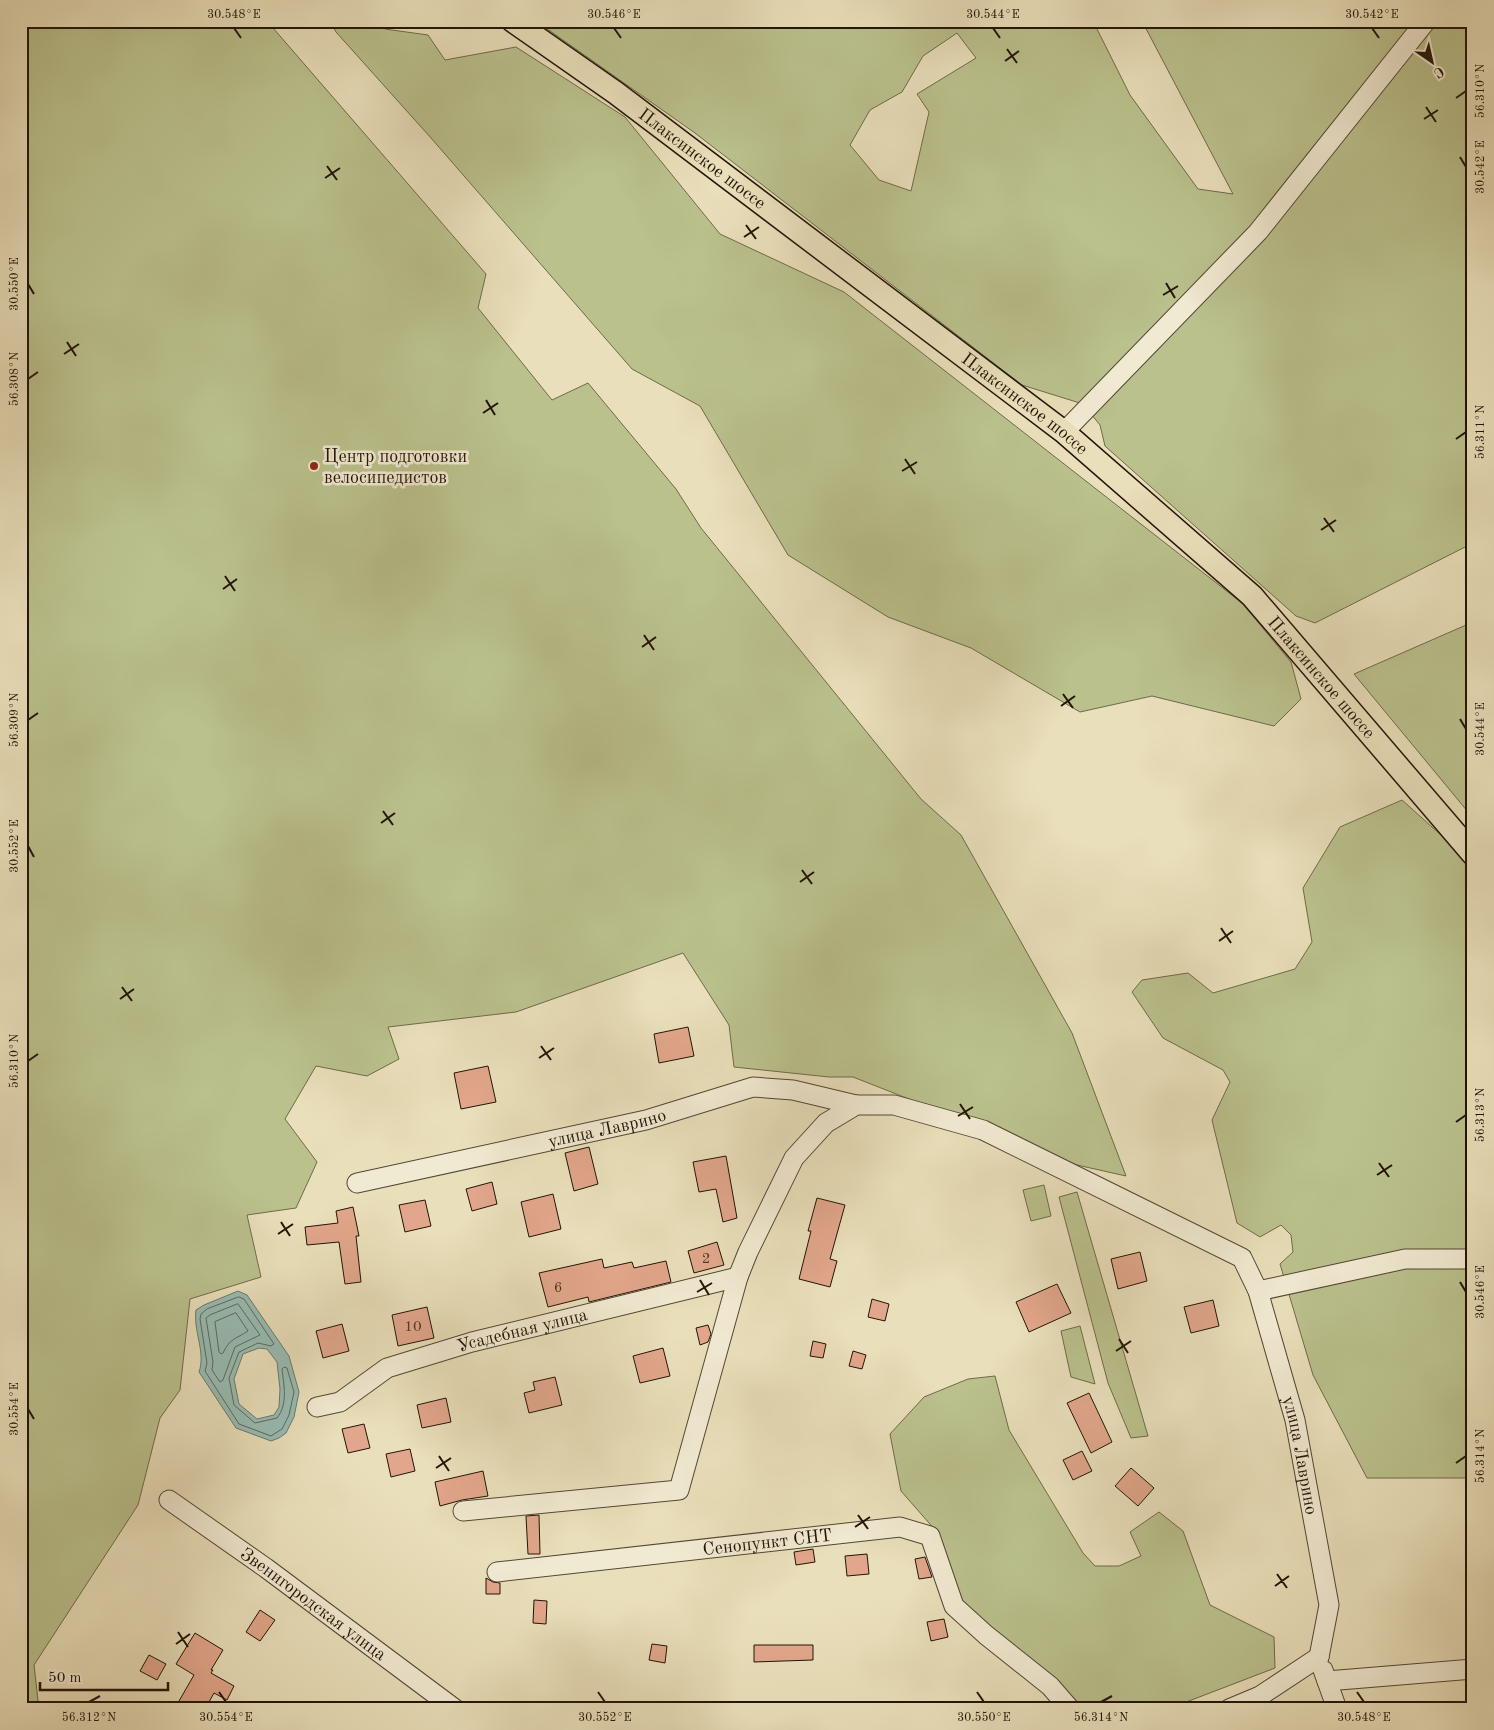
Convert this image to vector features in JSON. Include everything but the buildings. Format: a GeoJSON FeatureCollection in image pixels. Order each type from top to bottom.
{"type":"FeatureCollection","features":[{"type":"Feature","properties":{"kind":"main road","name":"Плаксинское шоссе"},"geometry":{"type":"LineString","coordinates":[[514,21],[616,93],[1064,432],[1252,596],[1473,854]]}},
{"type":"Feature","properties":{"kind":"street"},"geometry":{"type":"LineString","coordinates":[[1064,432],[1258,232],[1426,21]]}},
{"type":"Feature","properties":{"kind":"street","name":"улица Лаврино"},"geometry":{"type":"LineString","coordinates":[[357,1183],[646,1120],[753,1087],[793,1090],[856,1105],[894,1106],[983,1130],[1242,1258],[1258,1291],[1294,1420],[1329,1606],[1319,1657]]}},
{"type":"Feature","properties":{"kind":"street"},"geometry":{"type":"LineString","coordinates":[[463,1511],[679,1490],[738,1277],[748,1252],[794,1158],[826,1123],[856,1105]]}},
{"type":"Feature","properties":{"kind":"street"},"geometry":{"type":"LineString","coordinates":[[1258,1291],[1405,1259],[1473,1259]]}},
{"type":"Feature","properties":{"kind":"street","name":"Усадебная улица"},"geometry":{"type":"LineString","coordinates":[[317,1407],[340,1402],[387,1368],[472,1342],[738,1277]]}},
{"type":"Feature","properties":{"kind":"street","name":"Звенигородская улица"},"geometry":{"type":"LineString","coordinates":[[169,1500],[266,1568],[455,1709]]}},
{"type":"Feature","properties":{"kind":"street","name":"Сенопункт СНТ"},"geometry":{"type":"LineString","coordinates":[[496,1572],[900,1527],[930,1536],[954,1606],[986,1635],[1050,1686],[1070,1709]]}},
{"type":"Feature","properties":{"kind":"street"},"geometry":{"type":"LineString","coordinates":[[1229,1709],[1260,1696],[1319,1657],[1337,1709]]}},
{"type":"Feature","properties":{"kind":"street"},"geometry":{"type":"LineString","coordinates":[[1327,1682],[1473,1669]]}},
{"type":"Feature","properties":{"kind":"green space","name":"Центр подготовки велосипедистов"},"geometry":{"type":"Polygon","coordinates":[[[21,21],[267,21],[486,274],[478,308],[552,400],[588,383],[676,489],[701,528],[921,799],[961,835],[1072,1033],[1126,1176],[1077,1165],[853,1077],[829,1077],[734,1067],[729,1025],[683,953],[516,1012],[388,1027],[399,1059],[367,1076],[316,1066],[285,1119],[317,1162],[296,1208],[247,1215],[261,1277],[190,1299],[180,1390],[160,1418],[138,1505],[34,1665],[39,1709],[21,1709],[21,21]]]}},
{"type":"Feature","properties":{"kind":"green space"},"geometry":{"type":"Polygon","coordinates":[[[330,21],[377,21],[385,29],[428,35],[445,60],[516,47],[625,117],[720,234],[844,292],[1242,603],[1291,662],[1301,699],[1274,726],[1152,696],[1080,712],[971,648],[888,617],[788,555],[700,406],[632,369],[336,32],[330,21]]]}},
{"type":"Feature","properties":{"kind":"green space"},"geometry":{"type":"Polygon","coordinates":[[[536,21],[1093,21],[1130,95],[1198,189],[1233,194],[1142,21],[1473,21],[1473,478],[1471,479],[1473,543],[1315,623],[1296,616],[1105,446],[1100,425],[1083,404],[1022,385],[695,133],[536,21]],[[957,33],[923,56],[902,92],[870,110],[850,145],[879,180],[911,191],[929,112],[917,94],[976,58],[957,33]]]}},
{"type":"Feature","properties":{"kind":"green space"},"geometry":{"type":"Polygon","coordinates":[[[1473,622],[1473,818],[1354,674],[1473,622]]]}},
{"type":"Feature","properties":{"kind":"green space"},"geometry":{"type":"Polygon","coordinates":[[[1402,800],[1461,853],[1473,869],[1473,1478],[1367,1478],[1313,1375],[1280,1264],[1293,1252],[1291,1235],[1281,1225],[1260,1237],[1237,1223],[1212,1120],[1230,1082],[1223,1070],[1163,1038],[1132,992],[1142,980],[1188,973],[1213,993],[1295,969],[1312,942],[1303,888],[1340,827],[1402,800]]]}},
{"type":"Feature","properties":{"kind":"green space"},"geometry":{"type":"Polygon","coordinates":[[[1044,1185],[1051,1216],[1031,1221],[1023,1190],[1044,1185]]]}},
{"type":"Feature","properties":{"kind":"green space"},"geometry":{"type":"Polygon","coordinates":[[[1077,1192],[1148,1436],[1131,1438],[1108,1383],[1059,1197],[1077,1192]]]}},
{"type":"Feature","properties":{"kind":"green space"},"geometry":{"type":"Polygon","coordinates":[[[1080,1326],[1095,1384],[1071,1377],[1061,1331],[1080,1326]]]}},
{"type":"Feature","properties":{"kind":"green space"},"geometry":{"type":"Polygon","coordinates":[[[995,1376],[1009,1430],[1083,1553],[1095,1566],[1119,1566],[1141,1556],[1130,1532],[1159,1512],[1183,1531],[1210,1605],[1274,1637],[1275,1668],[1168,1709],[1079,1709],[960,1603],[936,1531],[901,1491],[890,1434],[924,1397],[968,1379],[995,1376]]]}},
{"type":"Feature","properties":{"kind":"water"},"geometry":{"type":"Polygon","coordinates":[[[238,1291],[247,1295],[289,1356],[299,1392],[294,1417],[286,1433],[279,1438],[271,1441],[236,1428],[199,1372],[201,1357],[196,1326],[196,1310],[238,1291]],[[259,1348],[243,1354],[234,1379],[239,1404],[257,1419],[274,1415],[279,1407],[280,1389],[277,1362],[267,1349],[259,1348]]]}},
{"type":"Feature","properties":{"kind":"place","name":"Центр подготовки велосипедистов"},"geometry":{"type":"Point","coordinates":[314,466]}}]}
